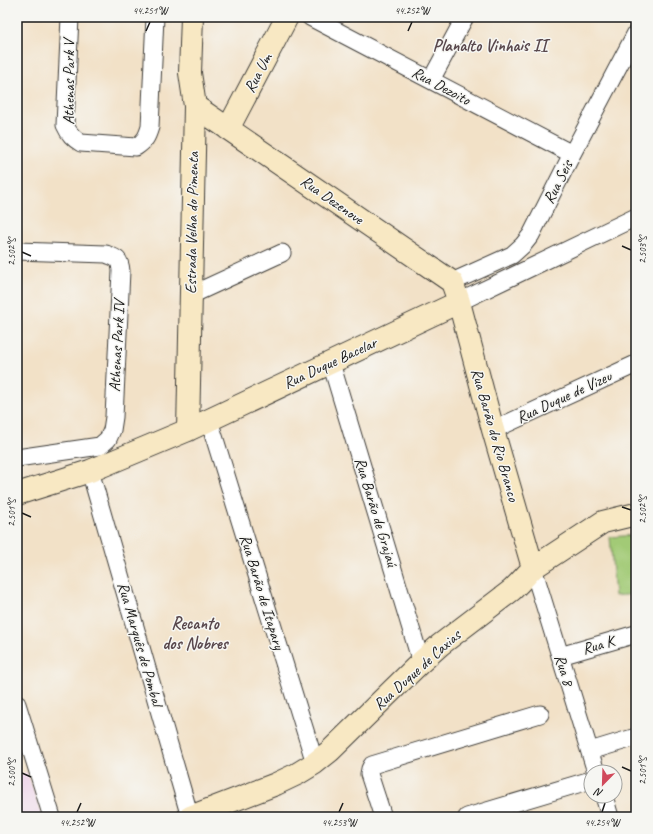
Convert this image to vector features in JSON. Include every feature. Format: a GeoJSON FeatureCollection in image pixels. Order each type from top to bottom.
{"type":"FeatureCollection","features":[{"type":"Feature","properties":{"kind":"main road","name":"Estrada Velha do Pimenta"},"geometry":{"type":"LineString","coordinates":[[188,430],[195,106],[190,73],[192,17]]}},
{"type":"Feature","properties":{"kind":"main road","name":"Rua Um"},"geometry":{"type":"LineString","coordinates":[[228,129],[287,17]]}},
{"type":"Feature","properties":{"kind":"main road","name":"Rua Dezenove"},"geometry":{"type":"LineString","coordinates":[[195,106],[455,292]]}},
{"type":"Feature","properties":{"kind":"main road","name":"Rua Duque Bacelar"},"geometry":{"type":"LineString","coordinates":[[17,494],[90,471],[188,430],[331,363],[455,292]]}},
{"type":"Feature","properties":{"kind":"main road","name":"Rua Barão do Rio Branco"},"geometry":{"type":"LineString","coordinates":[[455,292],[533,568]]}},
{"type":"Feature","properties":{"kind":"main road"},"geometry":{"type":"LineString","coordinates":[[603,522],[636,514]]}},
{"type":"Feature","properties":{"kind":"main road","name":"Rua Duque de Caxias"},"geometry":{"type":"LineString","coordinates":[[190,817],[276,784],[315,763],[330,751],[421,662],[512,590],[533,568],[603,522]]}},
{"type":"Feature","properties":{"kind":"street","name":"Athenas Park V"},"geometry":{"type":"LineString","coordinates":[[70,17],[65,125],[68,133],[81,143],[136,146],[147,137],[150,127],[155,17]]}},
{"type":"Feature","properties":{"kind":"street","name":"Rua Dezoito"},"geometry":{"type":"LineString","coordinates":[[310,17],[572,154]]}},
{"type":"Feature","properties":{"kind":"street"},"geometry":{"type":"LineString","coordinates":[[431,80],[465,17]]}},
{"type":"Feature","properties":{"kind":"street","name":"Rua Seis"},"geometry":{"type":"LineString","coordinates":[[455,292],[512,255],[531,235],[572,154],[634,44]]}},
{"type":"Feature","properties":{"kind":"street","name":"Rua Duque Bacelar"},"geometry":{"type":"LineString","coordinates":[[455,292],[636,217]]}},
{"type":"Feature","properties":{"kind":"street","name":"Athenas Park IV"},"geometry":{"type":"LineString","coordinates":[[17,251],[106,254],[115,257],[118,260],[121,271],[114,417],[112,430],[108,439],[100,446],[17,458]]}},
{"type":"Feature","properties":{"kind":"street"},"geometry":{"type":"LineString","coordinates":[[191,295],[282,253]]}},
{"type":"Feature","properties":{"kind":"street","name":"Rua Barão de Grajaú"},"geometry":{"type":"LineString","coordinates":[[331,363],[421,662]]}},
{"type":"Feature","properties":{"kind":"street","name":"Rua Duque de Vizeu"},"geometry":{"type":"LineString","coordinates":[[493,430],[636,364]]}},
{"type":"Feature","properties":{"kind":"street","name":"Rua Barão de Itapary"},"geometry":{"type":"LineString","coordinates":[[209,420],[315,763]]}},
{"type":"Feature","properties":{"kind":"street","name":"Rua Marquês de Pombal"},"geometry":{"type":"LineString","coordinates":[[90,471],[190,817]]}},
{"type":"Feature","properties":{"kind":"street","name":"Rua Duque de Caxias"},"geometry":{"type":"LineString","coordinates":[[603,522],[636,508]]}},
{"type":"Feature","properties":{"kind":"street","name":"Rua 8"},"geometry":{"type":"LineString","coordinates":[[533,568],[594,764]]}},
{"type":"Feature","properties":{"kind":"street","name":"Rua K"},"geometry":{"type":"LineString","coordinates":[[560,656],[636,634]]}},
{"type":"Feature","properties":{"kind":"street"},"geometry":{"type":"LineString","coordinates":[[17,704],[52,817]]}},
{"type":"Feature","properties":{"kind":"street"},"geometry":{"type":"LineString","coordinates":[[383,817],[369,774],[372,765],[540,714]]}},
{"type":"Feature","properties":{"kind":"street"},"geometry":{"type":"LineString","coordinates":[[590,751],[636,737]]}},
{"type":"Feature","properties":{"kind":"street"},"geometry":{"type":"LineString","coordinates":[[467,817],[583,782]]}},
{"type":"Feature","properties":{"kind":"street"},"geometry":{"type":"LineString","coordinates":[[606,804],[610,817]]}},
{"type":"Feature","properties":{"kind":"shaded area"},"geometry":{"type":"Polygon","coordinates":[[[27,772],[42,817],[17,817],[17,775],[27,772]]]}},
{"type":"Feature","properties":{"kind":"green space"},"geometry":{"type":"Polygon","coordinates":[[[636,535],[636,594],[615,596],[610,537],[636,535]]]}},
{"type":"Feature","properties":{"kind":"district","name":"Planalto Vinhais II"},"geometry":{"type":"Point","coordinates":[490,45]}},
{"type":"Feature","properties":{"kind":"district","name":"Recanto dos Nobres"},"geometry":{"type":"Point","coordinates":[195,633]}}]}
